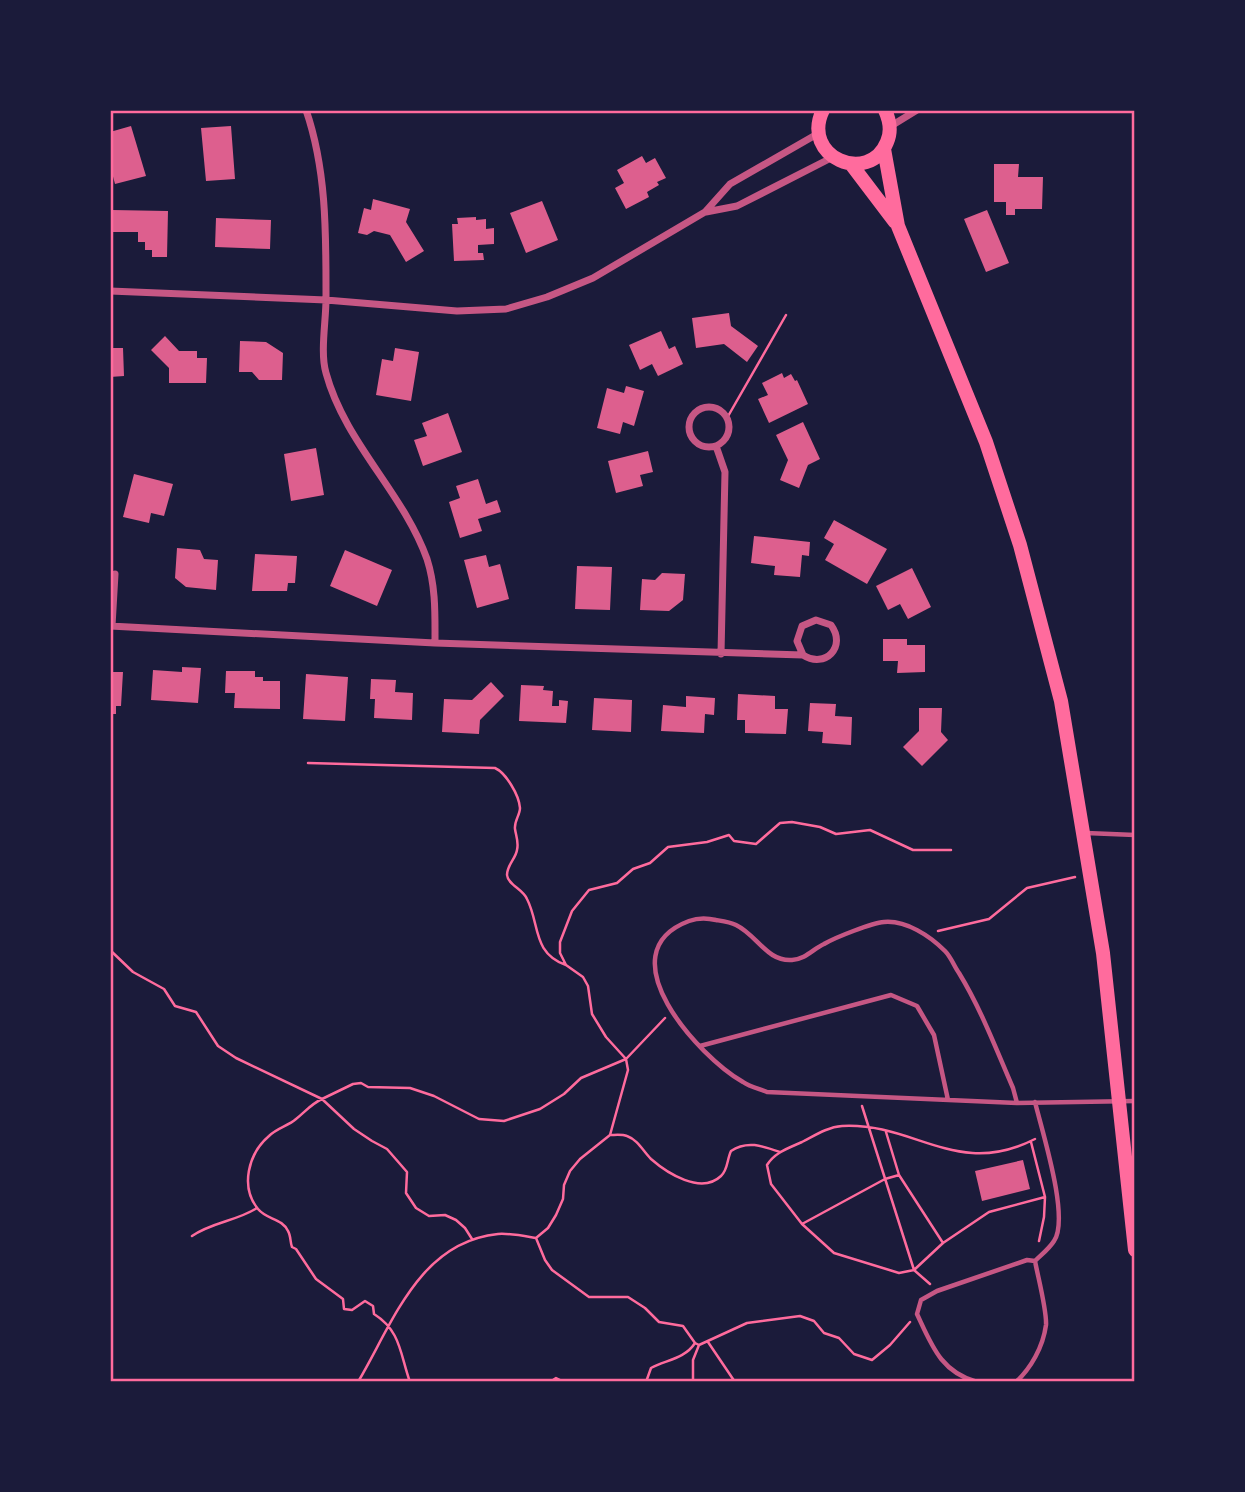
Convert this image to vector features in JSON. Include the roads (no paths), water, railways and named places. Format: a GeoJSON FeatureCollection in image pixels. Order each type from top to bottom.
{"type":"FeatureCollection","features":[{"type":"Feature","properties":{"kind":"main road"},"geometry":{"type":"LineString","coordinates":[[823,110],[818,125],[822,144],[833,157],[851,164],[870,161],[884,149],[890,126],[885,110]]}},
{"type":"Feature","properties":{"kind":"main road"},"geometry":{"type":"LineString","coordinates":[[884,149],[898,226],[986,442],[1020,545],[1061,701],[1103,953],[1135,1250]]}},
{"type":"Feature","properties":{"kind":"main road"},"geometry":{"type":"LineString","coordinates":[[851,164],[898,226]]}},
{"type":"Feature","properties":{"kind":"street"},"geometry":{"type":"LineString","coordinates":[[306,110],[323,192],[325,369],[333,399],[357,442],[399,505],[426,558],[434,589],[435,643]]}},
{"type":"Feature","properties":{"kind":"street"},"geometry":{"type":"LineString","coordinates":[[890,126],[917,110]]}},
{"type":"Feature","properties":{"kind":"street"},"geometry":{"type":"LineString","coordinates":[[110,291],[326,300],[457,311],[506,309],[547,297],[593,278],[705,212],[730,184],[819,133]]}},
{"type":"Feature","properties":{"kind":"street"},"geometry":{"type":"LineString","coordinates":[[705,212],[737,206],[833,157]]}},
{"type":"Feature","properties":{"kind":"street"},"geometry":{"type":"LineString","coordinates":[[711,407],[718,409],[727,418],[730,428],[728,436],[716,446],[701,445],[694,440],[690,433],[691,418],[696,412],[711,407]]}},
{"type":"Feature","properties":{"kind":"street"},"geometry":{"type":"LineString","coordinates":[[716,446],[725,472],[721,654]]}},
{"type":"Feature","properties":{"kind":"street"},"geometry":{"type":"LineString","coordinates":[[115,574],[111,626],[435,643],[803,655],[818,660],[832,654],[838,639],[831,625],[816,620],[802,626],[797,641],[803,655]]}},
{"type":"Feature","properties":{"kind":"lane"},"geometry":{"type":"LineString","coordinates":[[1085,833],[1135,835]]}},
{"type":"Feature","properties":{"kind":"lane"},"geometry":{"type":"LineString","coordinates":[[1017,1103],[1013,1088],[969,990],[946,952],[921,931],[885,922],[824,944],[805,957],[791,961],[772,957],[751,934],[735,924],[709,918],[690,921],[662,937],[656,953],[656,970],[670,1011],[708,1056],[743,1083],[768,1092],[1017,1103],[1135,1101]]}},
{"type":"Feature","properties":{"kind":"lane"},"geometry":{"type":"LineString","coordinates":[[701,1046],[891,995],[917,1006],[934,1035],[947,1100]]}},
{"type":"Feature","properties":{"kind":"lane"},"geometry":{"type":"LineString","coordinates":[[1035,1102],[1060,1213],[1054,1242],[1035,1261]]}},
{"type":"Feature","properties":{"kind":"lane"},"geometry":{"type":"LineString","coordinates":[[977,1382],[949,1369],[932,1346],[917,1314],[921,1300],[1027,1260],[1035,1261]]}},
{"type":"Feature","properties":{"kind":"lane"},"geometry":{"type":"LineString","coordinates":[[1016,1382],[1029,1370],[1046,1324],[1035,1261]]}}]}
